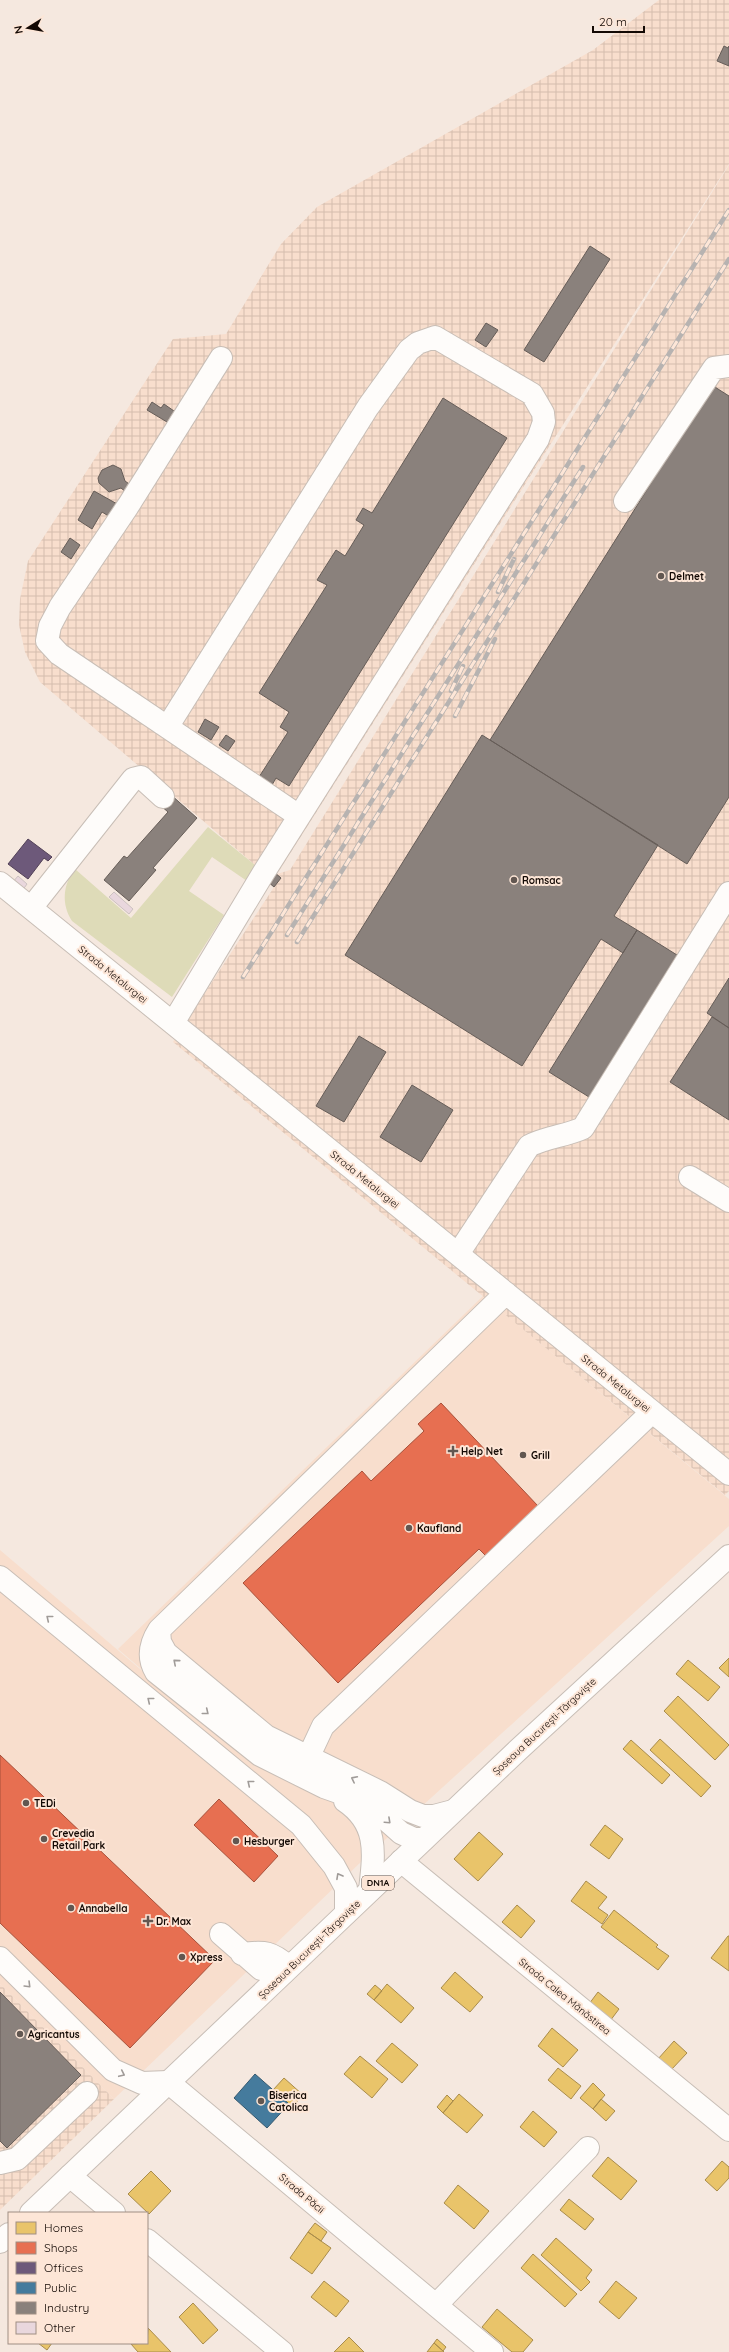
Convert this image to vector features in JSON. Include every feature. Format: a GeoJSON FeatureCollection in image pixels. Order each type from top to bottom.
{"type":"FeatureCollection","features":[{"type":"Feature","properties":{"kind":"street"},"geometry":{"type":"LineString","coordinates":[[168,726],[368,407],[409,350],[418,343],[435,337],[532,394],[543,418],[542,432],[299,816],[173,1023]]}},
{"type":"Feature","properties":{"kind":"street"},"geometry":{"type":"LineString","coordinates":[[221,358],[128,506],[60,607],[47,632],[48,641],[59,654],[168,726],[299,816]]}},
{"type":"Feature","properties":{"kind":"street"},"geometry":{"type":"LineString","coordinates":[[625,501],[714,368],[729,366]]}},
{"type":"Feature","properties":{"kind":"street"},"geometry":{"type":"LineString","coordinates":[[31,908],[133,779],[141,777],[163,796]]}},
{"type":"Feature","properties":{"kind":"street","name":"Strada Metalurgiei"},"geometry":{"type":"LineString","coordinates":[[0,883],[729,1474]]}},
{"type":"Feature","properties":{"kind":"street"},"geometry":{"type":"LineString","coordinates":[[458,1254],[529,1146],[540,1140],[571,1133],[583,1128],[729,893]]}},
{"type":"Feature","properties":{"kind":"street"},"geometry":{"type":"LineString","coordinates":[[690,1177],[729,1201]]}},
{"type":"Feature","properties":{"kind":"street"},"geometry":{"type":"LineString","coordinates":[[453,1811],[443,1815],[423,1816],[410,1811],[380,1792],[328,1777],[304,1766],[237,1714],[166,1653],[160,1642],[159,1630],[506,1293]]}},
{"type":"Feature","properties":{"kind":"street"},"geometry":{"type":"LineString","coordinates":[[304,1766],[323,1726],[652,1412]]}},
{"type":"Feature","properties":{"kind":"street","name":"Șoseaua București-Târgoviște"},"geometry":{"type":"LineString","coordinates":[[32,2212],[453,1811],[729,1556]]}},
{"type":"Feature","properties":{"kind":"street"},"geometry":{"type":"LineString","coordinates":[[0,1577],[301,1825],[334,1866],[346,1888],[346,1913]]}},
{"type":"Feature","properties":{"kind":"street"},"geometry":{"type":"LineString","coordinates":[[323,1726],[321,1748],[328,1777],[368,1825],[373,1852],[370,1890]]}},
{"type":"Feature","properties":{"kind":"street"},"geometry":{"type":"LineString","coordinates":[[328,1777],[374,1809],[401,1833],[414,1839],[424,1840]]}},
{"type":"Feature","properties":{"kind":"street","name":"Strada Calea Mănăstirea"},"geometry":{"type":"LineString","coordinates":[[401,1861],[729,2130]]}},
{"type":"Feature","properties":{"kind":"street"},"geometry":{"type":"LineString","coordinates":[[221,1934],[242,1954],[253,1976],[258,1998]]}},
{"type":"Feature","properties":{"kind":"street"},"geometry":{"type":"LineString","coordinates":[[242,1954],[260,1952],[275,1955],[286,1970]]}},
{"type":"Feature","properties":{"kind":"street"},"geometry":{"type":"LineString","coordinates":[[0,1958],[113,2070],[142,2083],[168,2082]]}},
{"type":"Feature","properties":{"kind":"street","name":"Strada Păcii"},"geometry":{"type":"LineString","coordinates":[[168,2082],[437,2304],[492,2352]]}},
{"type":"Feature","properties":{"kind":"street"},"geometry":{"type":"LineString","coordinates":[[0,2163],[17,2159],[87,2093]]}},
{"type":"Feature","properties":{"kind":"street"},"geometry":{"type":"LineString","coordinates":[[437,2304],[588,2148]]}},
{"type":"Feature","properties":{"kind":"street"},"geometry":{"type":"LineString","coordinates":[[70,2176],[113,2212]]}},
{"type":"Feature","properties":{"kind":"street"},"geometry":{"type":"LineString","coordinates":[[0,2242],[8,2235]]}},
{"type":"Feature","properties":{"kind":"street"},"geometry":{"type":"LineString","coordinates":[[148,2241],[282,2352]]}},
{"type":"Feature","properties":{"kind":"shaded area"},"geometry":{"type":"Polygon","coordinates":[[[659,0],[729,0],[729,164],[277,874],[290,870],[729,165],[729,1491],[725,1495],[173,1042],[274,887],[267,881],[255,865],[40,682],[25,652],[19,625],[20,599],[28,561],[173,339],[226,334],[281,244],[317,207],[593,50],[659,0]]]}},
{"type":"Feature","properties":{"kind":"shaded area"},"geometry":{"type":"Polygon","coordinates":[[[208,827],[255,865],[247,881],[212,857],[189,891],[224,915],[172,997],[72,921],[66,908],[66,888],[75,869],[131,918],[208,827]]]}},
{"type":"Feature","properties":{"kind":"shaded area"},"geometry":{"type":"Polygon","coordinates":[[[483,1296],[729,1499],[729,1526],[363,1860],[114,2099],[0,1984],[0,1550],[253,1765],[118,1649],[483,1296]]]}},
{"type":"Feature","properties":{"kind":"shaded area"},"geometry":{"type":"Polygon","coordinates":[[[0,1984],[114,2099],[0,2210],[0,1984]]]}},
{"type":"Feature","properties":{"kind":"building: Homes"},"geometry":{"type":"Polygon","coordinates":[[[729,1658],[729,1677],[719,1668],[729,1658]]]}},
{"type":"Feature","properties":{"kind":"building: Homes"},"geometry":{"type":"Polygon","coordinates":[[[688,1660],[720,1687],[708,1701],[676,1674],[688,1660]]]}},
{"type":"Feature","properties":{"kind":"building: Homes"},"geometry":{"type":"Polygon","coordinates":[[[678,1696],[729,1745],[715,1760],[664,1711],[678,1696]]]}},
{"type":"Feature","properties":{"kind":"building: Homes"},"geometry":{"type":"Polygon","coordinates":[[[660,1739],[711,1786],[701,1797],[650,1750],[660,1739]]]}},
{"type":"Feature","properties":{"kind":"building: Homes"},"geometry":{"type":"Polygon","coordinates":[[[631,1740],[670,1775],[662,1784],[623,1749],[631,1740]]]}},
{"type":"Feature","properties":{"kind":"building: Homes"},"geometry":{"type":"Polygon","coordinates":[[[605,1825],[623,1839],[609,1859],[590,1845],[605,1825]]]}},
{"type":"Feature","properties":{"kind":"building: Homes"},"geometry":{"type":"Polygon","coordinates":[[[479,1832],[503,1854],[478,1881],[454,1859],[479,1832]]]}},
{"type":"Feature","properties":{"kind":"building: Homes"},"geometry":{"type":"Polygon","coordinates":[[[586,1881],[607,1897],[598,1908],[608,1915],[602,1924],[571,1901],[586,1881]]]}},
{"type":"Feature","properties":{"kind":"building: Homes"},"geometry":{"type":"Polygon","coordinates":[[[517,1905],[535,1921],[521,1938],[502,1922],[517,1905]]]}},
{"type":"Feature","properties":{"kind":"building: Homes"},"geometry":{"type":"Polygon","coordinates":[[[614,1910],[658,1945],[656,1947],[669,1956],[658,1970],[601,1927],[614,1910]]]}},
{"type":"Feature","properties":{"kind":"building: Homes"},"geometry":{"type":"Polygon","coordinates":[[[729,1936],[729,1971],[711,1958],[729,1936]]]}},
{"type":"Feature","properties":{"kind":"building: Homes"},"geometry":{"type":"Polygon","coordinates":[[[455,1972],[483,1997],[470,2012],[441,1988],[455,1972]]]}},
{"type":"Feature","properties":{"kind":"building: Homes"},"geometry":{"type":"Polygon","coordinates":[[[387,1984],[414,2008],[401,2023],[374,2000],[387,1984]]]}},
{"type":"Feature","properties":{"kind":"building: Homes"},"geometry":{"type":"Polygon","coordinates":[[[375,1985],[382,1991],[374,2000],[367,1994],[375,1985]]]}},
{"type":"Feature","properties":{"kind":"building: Homes"},"geometry":{"type":"Polygon","coordinates":[[[598,1992],[619,2009],[610,2021],[589,2004],[598,1992]]]}},
{"type":"Feature","properties":{"kind":"building: Homes"},"geometry":{"type":"Polygon","coordinates":[[[552,2028],[578,2050],[563,2067],[538,2046],[552,2028]]]}},
{"type":"Feature","properties":{"kind":"building: Homes"},"geometry":{"type":"Polygon","coordinates":[[[674,2041],[687,2053],[671,2070],[658,2059],[674,2041]]]}},
{"type":"Feature","properties":{"kind":"building: Homes"},"geometry":{"type":"Polygon","coordinates":[[[392,2043],[418,2065],[402,2083],[376,2061],[392,2043]]]}},
{"type":"Feature","properties":{"kind":"building: Homes"},"geometry":{"type":"Polygon","coordinates":[[[360,2056],[388,2079],[372,2098],[344,2074],[360,2056]]]}},
{"type":"Feature","properties":{"kind":"building: Homes"},"geometry":{"type":"Polygon","coordinates":[[[558,2068],[581,2086],[571,2099],[548,2080],[558,2068]]]}},
{"type":"Feature","properties":{"kind":"building: Homes"},"geometry":{"type":"Polygon","coordinates":[[[284,2078],[303,2095],[292,2107],[273,2090],[284,2078]]]}},
{"type":"Feature","properties":{"kind":"building: Homes"},"geometry":{"type":"Polygon","coordinates":[[[593,2083],[605,2095],[593,2109],[580,2098],[593,2083]]]}},
{"type":"Feature","properties":{"kind":"building: Homes"},"geometry":{"type":"Polygon","coordinates":[[[459,2094],[483,2115],[467,2133],[443,2113],[459,2094]]]}},
{"type":"Feature","properties":{"kind":"building: Homes"},"geometry":{"type":"Polygon","coordinates":[[[447,2095],[453,2101],[443,2113],[437,2107],[447,2095]]]}},
{"type":"Feature","properties":{"kind":"building: Homes"},"geometry":{"type":"Polygon","coordinates":[[[601,2099],[615,2111],[606,2121],[593,2109],[601,2099]]]}},
{"type":"Feature","properties":{"kind":"building: Homes"},"geometry":{"type":"Polygon","coordinates":[[[533,2111],[557,2132],[544,2147],[520,2127],[533,2111]]]}},
{"type":"Feature","properties":{"kind":"building: Homes"},"geometry":{"type":"Polygon","coordinates":[[[608,2157],[637,2181],[621,2200],[592,2176],[608,2157]]]}},
{"type":"Feature","properties":{"kind":"building: Homes"},"geometry":{"type":"Polygon","coordinates":[[[722,2161],[729,2167],[729,2178],[717,2191],[705,2180],[722,2161]]]}},
{"type":"Feature","properties":{"kind":"building: Homes"},"geometry":{"type":"Polygon","coordinates":[[[151,2171],[171,2191],[149,2214],[128,2194],[151,2171]]]}},
{"type":"Feature","properties":{"kind":"building: Homes"},"geometry":{"type":"Polygon","coordinates":[[[458,2185],[489,2211],[474,2229],[444,2203],[458,2185]]]}},
{"type":"Feature","properties":{"kind":"building: Homes"},"geometry":{"type":"Polygon","coordinates":[[[569,2199],[594,2219],[585,2230],[560,2210],[569,2199]]]}},
{"type":"Feature","properties":{"kind":"building: Homes"},"geometry":{"type":"Polygon","coordinates":[[[315,2223],[327,2232],[321,2241],[308,2232],[315,2223]]]}},
{"type":"Feature","properties":{"kind":"building: Homes"},"geometry":{"type":"Polygon","coordinates":[[[308,2232],[331,2248],[312,2274],[290,2258],[308,2232]]]}},
{"type":"Feature","properties":{"kind":"building: Homes"},"geometry":{"type":"Polygon","coordinates":[[[556,2238],[592,2270],[586,2278],[590,2282],[581,2291],[541,2255],[556,2238]]]}},
{"type":"Feature","properties":{"kind":"building: Homes"},"geometry":{"type":"Polygon","coordinates":[[[533,2254],[577,2294],[565,2307],[521,2268],[533,2254]]]}},
{"type":"Feature","properties":{"kind":"building: Homes"},"geometry":{"type":"Polygon","coordinates":[[[324,2281],[349,2301],[336,2317],[311,2297],[324,2281]]]}},
{"type":"Feature","properties":{"kind":"building: Homes"},"geometry":{"type":"Polygon","coordinates":[[[616,2281],[637,2298],[619,2319],[599,2302],[616,2281]]]}},
{"type":"Feature","properties":{"kind":"building: Homes"},"geometry":{"type":"Polygon","coordinates":[[[193,2303],[218,2330],[203,2344],[179,2317],[193,2303]]]}},
{"type":"Feature","properties":{"kind":"building: Homes"},"geometry":{"type":"Polygon","coordinates":[[[497,2309],[533,2340],[523,2352],[512,2352],[482,2327],[497,2309]]]}},
{"type":"Feature","properties":{"kind":"building: Homes"},"geometry":{"type":"Polygon","coordinates":[[[148,2328],[171,2352],[138,2352],[131,2344],[148,2344],[148,2328]]]}},
{"type":"Feature","properties":{"kind":"building: Homes"},"geometry":{"type":"Polygon","coordinates":[[[349,2337],[364,2352],[334,2352],[349,2337]]]}},
{"type":"Feature","properties":{"kind":"building: Homes"},"geometry":{"type":"Polygon","coordinates":[[[437,2339],[446,2347],[443,2351],[434,2343],[437,2339]]]}},
{"type":"Feature","properties":{"kind":"building: Homes"},"geometry":{"type":"Polygon","coordinates":[[[434,2343],[443,2351],[444,2352],[427,2352],[434,2343]]]}},
{"type":"Feature","properties":{"kind":"building: Homes"},"geometry":{"type":"Polygon","coordinates":[[[39,2344],[51,2344],[47,2350],[39,2344]]]}},
{"type":"Feature","properties":{"kind":"building: Shops","name":"Kaufland"},"geometry":{"type":"Polygon","coordinates":[[[441,1403],[538,1506],[486,1556],[479,1549],[338,1683],[243,1583],[362,1471],[371,1481],[424,1431],[418,1424],[441,1403]]]}},
{"type":"Feature","properties":{"kind":"building: Shops","name":"Crevedia Retail Park"},"geometry":{"type":"Polygon","coordinates":[[[0,1755],[215,1960],[130,2048],[0,1923],[0,1755]]]}},
{"type":"Feature","properties":{"kind":"building: Shops","name":"Hesburger"},"geometry":{"type":"Polygon","coordinates":[[[219,1799],[278,1856],[254,1882],[194,1825],[219,1799]]]}},
{"type":"Feature","properties":{"kind":"building: Offices"},"geometry":{"type":"Polygon","coordinates":[[[28,839],[52,857],[48,861],[44,858],[28,879],[8,864],[28,839]]]}},
{"type":"Feature","properties":{"kind":"building: Public","name":"Biserica Catolica"},"geometry":{"type":"Polygon","coordinates":[[[255,2074],[289,2104],[267,2128],[234,2098],[255,2074]]]}},
{"type":"Feature","properties":{"kind":"building: Industry"},"geometry":{"type":"Polygon","coordinates":[[[724,46],[728,48],[729,46],[729,66],[717,61],[724,46]]]}},
{"type":"Feature","properties":{"kind":"building: Industry"},"geometry":{"type":"Polygon","coordinates":[[[590,246],[610,259],[544,362],[524,350],[590,246]]]}},
{"type":"Feature","properties":{"kind":"building: Industry"},"geometry":{"type":"Polygon","coordinates":[[[486,323],[498,330],[486,347],[475,340],[486,323]]]}},
{"type":"Feature","properties":{"kind":"building: Industry","name":"Delmet"},"geometry":{"type":"Polygon","coordinates":[[[707,382],[729,396],[729,797],[687,864],[490,740],[695,413],[707,382]]]}},
{"type":"Feature","properties":{"kind":"building: Industry"},"geometry":{"type":"Polygon","coordinates":[[[443,398],[507,438],[289,786],[276,778],[272,785],[259,777],[288,732],[280,727],[289,712],[259,693],[327,585],[317,580],[336,550],[345,556],[364,525],[356,520],[363,508],[372,513],[443,398]]]}},
{"type":"Feature","properties":{"kind":"building: Industry"},"geometry":{"type":"Polygon","coordinates":[[[152,402],[161,408],[164,404],[174,411],[167,422],[147,410],[152,402]]]}},
{"type":"Feature","properties":{"kind":"building: Industry"},"geometry":{"type":"Polygon","coordinates":[[[113,465],[121,469],[125,481],[132,486],[127,493],[121,488],[109,492],[99,483],[98,478],[102,470],[113,465]]]}},
{"type":"Feature","properties":{"kind":"building: Industry"},"geometry":{"type":"Polygon","coordinates":[[[94,491],[119,505],[115,520],[102,512],[92,529],[78,520],[94,491]]]}},
{"type":"Feature","properties":{"kind":"building: Industry"},"geometry":{"type":"Polygon","coordinates":[[[70,538],[80,545],[71,559],[61,552],[70,538]]]}},
{"type":"Feature","properties":{"kind":"building: Industry"},"geometry":{"type":"Polygon","coordinates":[[[205,719],[219,727],[211,740],[198,732],[205,719]]]}},
{"type":"Feature","properties":{"kind":"building: Industry"},"geometry":{"type":"Polygon","coordinates":[[[226,735],[235,741],[228,751],[219,745],[226,735]]]}},
{"type":"Feature","properties":{"kind":"building: Industry","name":"Romsac"},"geometry":{"type":"Polygon","coordinates":[[[482,735],[658,845],[614,916],[637,930],[623,953],[601,939],[522,1066],[345,955],[482,735]]]}},
{"type":"Feature","properties":{"kind":"building: Industry"},"geometry":{"type":"Polygon","coordinates":[[[170,794],[197,818],[153,868],[156,870],[129,901],[104,880],[124,856],[127,858],[168,812],[160,805],[170,794]]]}},
{"type":"Feature","properties":{"kind":"building: Industry"},"geometry":{"type":"Polygon","coordinates":[[[274,872],[281,878],[274,887],[267,881],[274,872]]]}},
{"type":"Feature","properties":{"kind":"building: Industry"},"geometry":{"type":"Polygon","coordinates":[[[637,930],[677,955],[589,1097],[549,1072],[637,930]]]}},
{"type":"Feature","properties":{"kind":"building: Industry"},"geometry":{"type":"Polygon","coordinates":[[[729,978],[729,1028],[707,1013],[729,978]]]}},
{"type":"Feature","properties":{"kind":"building: Industry"},"geometry":{"type":"Polygon","coordinates":[[[712,1017],[729,1028],[729,1120],[670,1082],[712,1017]]]}},
{"type":"Feature","properties":{"kind":"building: Industry"},"geometry":{"type":"Polygon","coordinates":[[[359,1036],[386,1052],[344,1122],[316,1106],[359,1036]]]}},
{"type":"Feature","properties":{"kind":"building: Industry"},"geometry":{"type":"Polygon","coordinates":[[[412,1085],[453,1110],[421,1162],[380,1137],[412,1085]]]}},
{"type":"Feature","properties":{"kind":"building: Industry","name":"Agricantus"},"geometry":{"type":"Polygon","coordinates":[[[0,1992],[81,2075],[7,2148],[0,2141],[0,1992]]]}},
{"type":"Feature","properties":{"kind":"building: Other"},"geometry":{"type":"Polygon","coordinates":[[[18,876],[27,884],[22,891],[12,883],[18,876]]]}},
{"type":"Feature","properties":{"kind":"building: Other"},"geometry":{"type":"Polygon","coordinates":[[[114,892],[133,909],[129,914],[109,897],[114,892]]]}},
{"type":"Feature","properties":{"kind":"railway"},"geometry":{"type":"LineString","coordinates":[[243,977],[729,210]]}},
{"type":"Feature","properties":{"kind":"railway"},"geometry":{"type":"LineString","coordinates":[[297,942],[729,259]]}},
{"type":"Feature","properties":{"kind":"railway"},"geometry":{"type":"LineString","coordinates":[[287,935],[583,467]]}},
{"type":"Feature","properties":{"kind":"railway"},"geometry":{"type":"LineString","coordinates":[[498,592],[514,559]]}},
{"type":"Feature","properties":{"kind":"railway"},"geometry":{"type":"LineString","coordinates":[[455,716],[495,639]]}},
{"type":"Feature","properties":{"kind":"railway"},"geometry":{"type":"LineString","coordinates":[[451,691],[463,666]]}},
{"type":"Feature","properties":{"kind":"place","name":"Delmet"},"geometry":{"type":"Point","coordinates":[661,576]}},
{"type":"Feature","properties":{"kind":"place","name":"Romsac"},"geometry":{"type":"Point","coordinates":[514,880]}},
{"type":"Feature","properties":{"kind":"place","name":"Help Net"},"geometry":{"type":"Point","coordinates":[453,1451]}},
{"type":"Feature","properties":{"kind":"place","name":"Grill"},"geometry":{"type":"Point","coordinates":[523,1455]}},
{"type":"Feature","properties":{"kind":"place","name":"Kaufland"},"geometry":{"type":"Point","coordinates":[409,1528]}},
{"type":"Feature","properties":{"kind":"place","name":"TEDi"},"geometry":{"type":"Point","coordinates":[26,1803]}},
{"type":"Feature","properties":{"kind":"place","name":"Crevedia Retail Park"},"geometry":{"type":"Point","coordinates":[44,1839]}},
{"type":"Feature","properties":{"kind":"place","name":"Hesburger"},"geometry":{"type":"Point","coordinates":[236,1841]}},
{"type":"Feature","properties":{"kind":"place","name":"Annabella"},"geometry":{"type":"Point","coordinates":[71,1908]}},
{"type":"Feature","properties":{"kind":"place","name":"Dr. Max"},"geometry":{"type":"Point","coordinates":[148,1921]}},
{"type":"Feature","properties":{"kind":"place","name":"Xpress"},"geometry":{"type":"Point","coordinates":[182,1957]}},
{"type":"Feature","properties":{"kind":"place","name":"Agricantus"},"geometry":{"type":"Point","coordinates":[20,2034]}},
{"type":"Feature","properties":{"kind":"place","name":"Biserica Catolica"},"geometry":{"type":"Point","coordinates":[261,2101]}}]}
